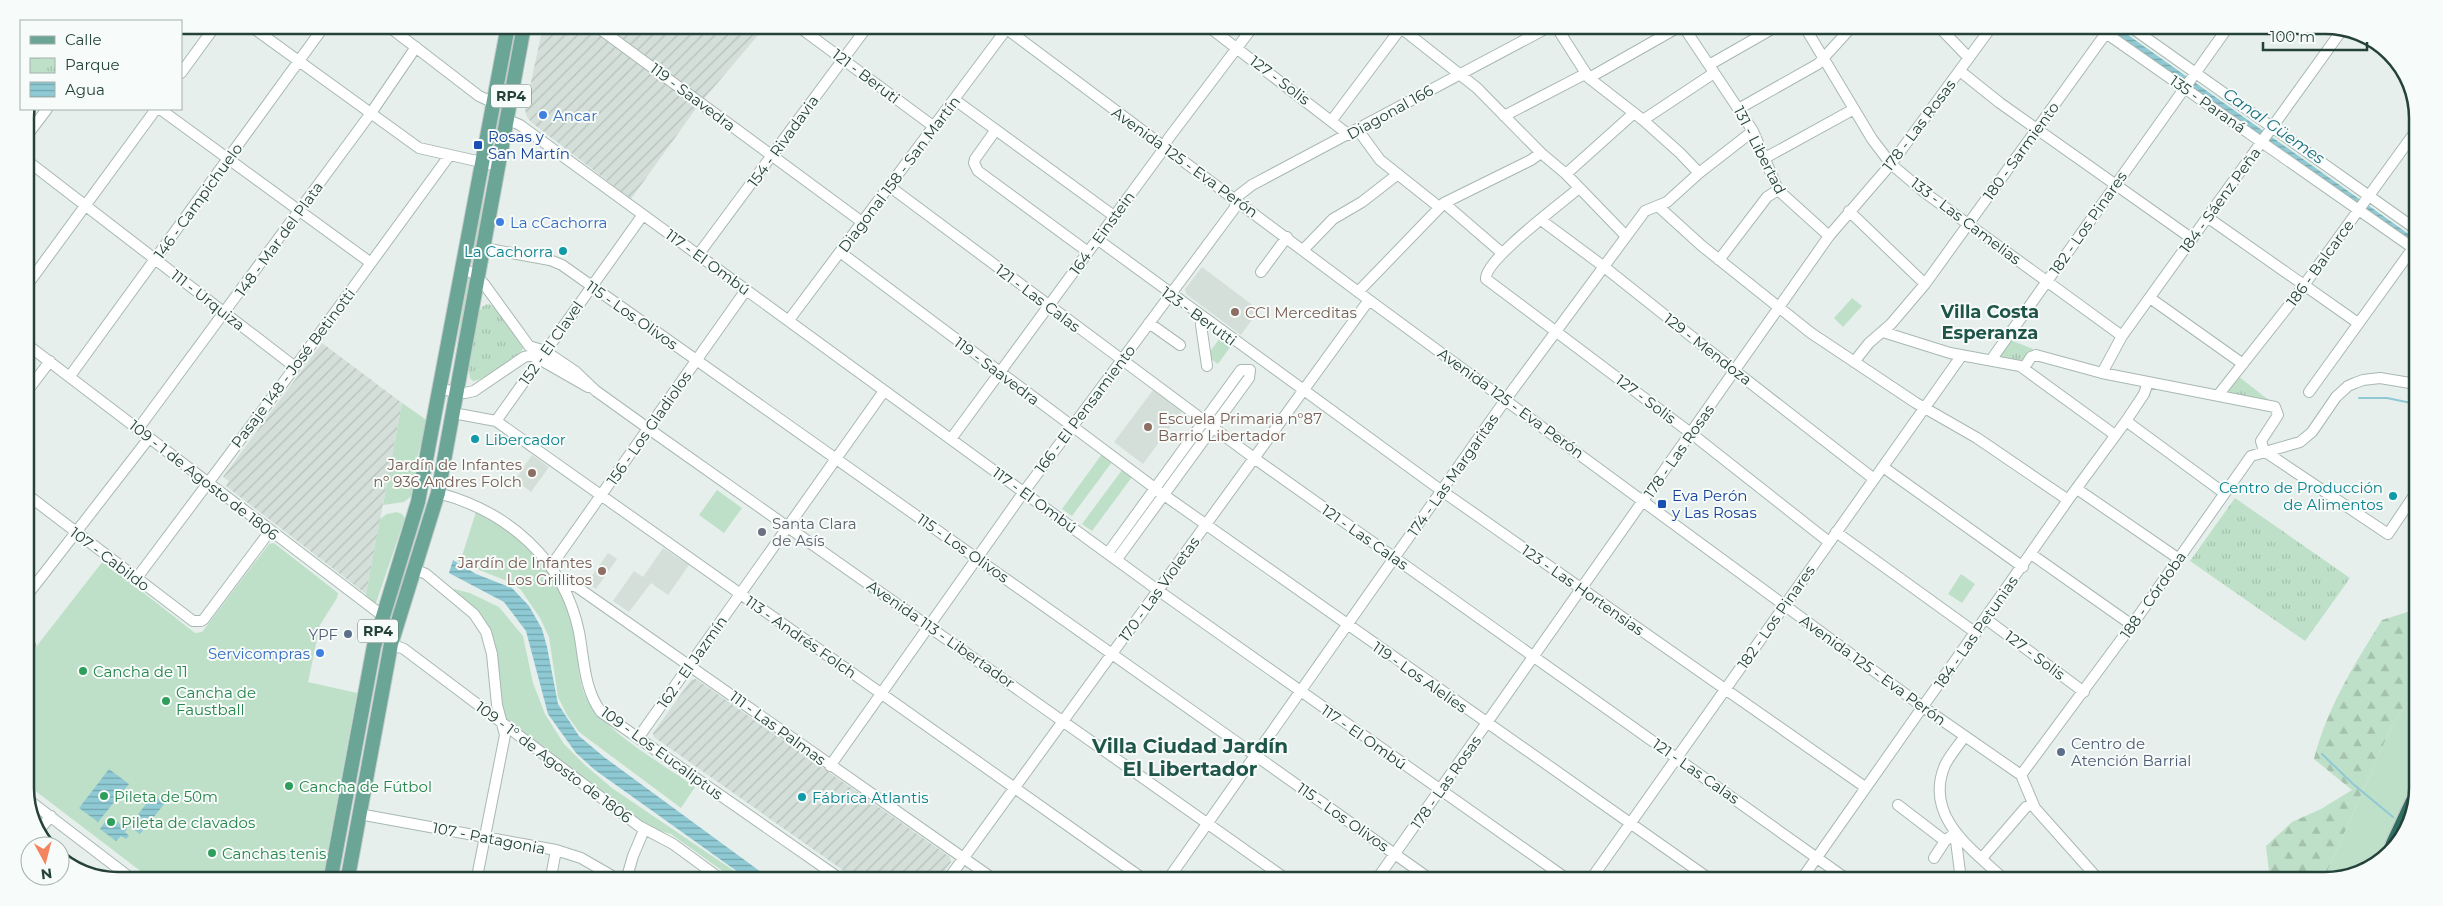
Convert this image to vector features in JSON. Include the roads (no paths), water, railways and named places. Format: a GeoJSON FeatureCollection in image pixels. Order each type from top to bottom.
{"type":"FeatureCollection","features":[{"type":"Feature","properties":{"kind":"main road","name":"RP4"},"geometry":{"type":"LineString","coordinates":[[332,872],[361,724],[369,670],[382,616],[418,502],[507,34]]}},
{"type":"Feature","properties":{"kind":"main road","name":"RP4"},"geometry":{"type":"LineString","coordinates":[[349,872],[391,644],[438,493],[522,34]]}},
{"type":"Feature","properties":{"kind":"street"},"geometry":{"type":"LineString","coordinates":[[182,72],[209,34]]}},
{"type":"Feature","properties":{"kind":"street"},"geometry":{"type":"LineString","coordinates":[[261,34],[419,148],[483,164],[499,166]]}},
{"type":"Feature","properties":{"kind":"street","name":"146 - Campichuelo"},"geometry":{"type":"LineString","coordinates":[[70,376],[319,34]]}},
{"type":"Feature","properties":{"kind":"street"},"geometry":{"type":"LineString","coordinates":[[401,34],[479,96],[494,103]]}},
{"type":"Feature","properties":{"kind":"street","name":"119 - Saavedra"},"geometry":{"type":"LineString","coordinates":[[607,34],[862,222]]}},
{"type":"Feature","properties":{"kind":"street","name":"121 - Beruti"},"geometry":{"type":"LineString","coordinates":[[810,34],[933,126]]}},
{"type":"Feature","properties":{"kind":"street","name":"154 - Rivadavia"},"geometry":{"type":"LineString","coordinates":[[698,255],[862,34]]}},
{"type":"Feature","properties":{"kind":"street","name":"Diagonal 158 - San Martín"},"geometry":{"type":"LineString","coordinates":[[789,320],[933,126],[955,100],[1002,34]]}},
{"type":"Feature","properties":{"kind":"street","name":"Avenida 125 - Eva Perón"},"geometry":{"type":"LineString","coordinates":[[1014,34],[1163,148],[1287,236],[1358,292],[1506,399],[1783,605],[1923,707],[2021,775]]}},
{"type":"Feature","properties":{"kind":"street","name":"127 - Solis"},"geometry":{"type":"LineString","coordinates":[[1218,34],[1332,120],[1354,132],[1380,160],[1441,205],[1502,254],[1485,276],[1488,281],[1692,434],[1829,542]]}},
{"type":"Feature","properties":{"kind":"street","name":"164 - Einstein"},"geometry":{"type":"LineString","coordinates":[[950,439],[1248,34]]}},
{"type":"Feature","properties":{"kind":"street"},"geometry":{"type":"LineString","coordinates":[[1332,120],[1396,34]]}},
{"type":"Feature","properties":{"kind":"street"},"geometry":{"type":"LineString","coordinates":[[1409,34],[1461,73],[1626,235]]}},
{"type":"Feature","properties":{"kind":"street","name":"Diagonal 166"},"geometry":{"type":"LineString","coordinates":[[1237,201],[1239,195],[1252,185],[1536,34]]}},
{"type":"Feature","properties":{"kind":"street"},"geometry":{"type":"LineString","coordinates":[[1561,34],[1587,76],[1680,152],[1699,173]]}},
{"type":"Feature","properties":{"kind":"street"},"geometry":{"type":"LineString","coordinates":[[1504,116],[1587,76],[1667,34]]}},
{"type":"Feature","properties":{"kind":"street","name":"131 - Libertad"},"geometry":{"type":"LineString","coordinates":[[1689,34],[1711,69],[1740,108],[1753,131],[1778,190],[1829,236]]}},
{"type":"Feature","properties":{"kind":"street"},"geometry":{"type":"LineString","coordinates":[[1566,174],[1639,117],[1764,34]]}},
{"type":"Feature","properties":{"kind":"street","name":"133 - Las Camelias"},"geometry":{"type":"LineString","coordinates":[[1809,34],[1872,139],[1892,164],[1924,192],[2122,336]]}},
{"type":"Feature","properties":{"kind":"street"},"geometry":{"type":"LineString","coordinates":[[1740,108],[1823,60],[1846,34]]}},
{"type":"Feature","properties":{"kind":"street"},"geometry":{"type":"LineString","coordinates":[[1946,34],[1969,58]]}},
{"type":"Feature","properties":{"kind":"street","name":"178 - Las Rosas"},"geometry":{"type":"LineString","coordinates":[[1382,872],[1692,434],[1829,236],[1892,164],[1986,34]]}},
{"type":"Feature","properties":{"kind":"street","name":"180 - Sarmiento"},"geometry":{"type":"LineString","coordinates":[[1854,362],[1869,343],[1883,332],[1925,284],[2104,34]]}},
{"type":"Feature","properties":{"kind":"street","name":"135 - Paraná"},"geometry":{"type":"LineString","coordinates":[[2110,34],[2185,87],[2267,135],[2364,203],[2409,244]]}},
{"type":"Feature","properties":{"kind":"street"},"geometry":{"type":"LineString","coordinates":[[2140,34],[2195,74],[2267,135],[2364,203],[2409,226]]}},
{"type":"Feature","properties":{"kind":"street","name":"182 - Los Pinares"},"geometry":{"type":"LineString","coordinates":[[1991,360],[2223,34]]}},
{"type":"Feature","properties":{"kind":"street","name":"184 - Sáenz Peña"},"geometry":{"type":"LineString","coordinates":[[2102,372],[2122,336],[2339,35]]}},
{"type":"Feature","properties":{"kind":"street","name":"148 - Mar del Plata"},"geometry":{"type":"LineString","coordinates":[[138,429],[300,211],[416,47]]}},
{"type":"Feature","properties":{"kind":"street"},"geometry":{"type":"LineString","coordinates":[[1960,71],[2036,128],[2192,238]]}},
{"type":"Feature","properties":{"kind":"street"},"geometry":{"type":"LineString","coordinates":[[955,100],[1114,216]]}},
{"type":"Feature","properties":{"kind":"street"},"geometry":{"type":"LineString","coordinates":[[1765,158],[1854,109]]}},
{"type":"Feature","properties":{"kind":"street"},"geometry":{"type":"LineString","coordinates":[[34,126],[46,110]]}},
{"type":"Feature","properties":{"kind":"street"},"geometry":{"type":"LineString","coordinates":[[34,276],[155,110]]}},
{"type":"Feature","properties":{"kind":"street"},"geometry":{"type":"LineString","coordinates":[[161,110],[371,263]]}},
{"type":"Feature","properties":{"kind":"street","name":"117 - El Ombú"},"geometry":{"type":"LineString","coordinates":[[506,119],[520,125],[642,216],[789,320],[1159,591],[1557,872]]}},
{"type":"Feature","properties":{"kind":"street"},"geometry":{"type":"LineString","coordinates":[[995,131],[975,159],[974,163],[978,171],[1088,252]]}},
{"type":"Feature","properties":{"kind":"street","name":"174 - Las Margaritas"},"geometry":{"type":"LineString","coordinates":[[1174,872],[1506,399],[1626,235],[1645,211],[1659,207],[1667,202],[1699,173],[1753,131]]}},
{"type":"Feature","properties":{"kind":"street","name":"186 - Balcarce"},"geometry":{"type":"LineString","coordinates":[[2219,394],[2304,286],[2409,140]]}},
{"type":"Feature","properties":{"kind":"street"},"geometry":{"type":"LineString","coordinates":[[1358,292],[1441,205],[1531,160],[1541,153]]}},
{"type":"Feature","properties":{"kind":"street","name":"Pasaje 148 - José Betinotti"},"geometry":{"type":"LineString","coordinates":[[136,579],[296,367],[449,156]]}},
{"type":"Feature","properties":{"kind":"street","name":"111 - Urquiza"},"geometry":{"type":"LineString","coordinates":[[34,166],[296,367]]}},
{"type":"Feature","properties":{"kind":"street"},"geometry":{"type":"LineString","coordinates":[[1304,250],[1333,219],[1358,205],[1398,174]]}},
{"type":"Feature","properties":{"kind":"street","name":"121 - Las Calas"},"geometry":{"type":"LineString","coordinates":[[889,186],[1254,458],[1838,872]]}},
{"type":"Feature","properties":{"kind":"street"},"geometry":{"type":"LineString","coordinates":[[1502,254],[1579,188]]}},
{"type":"Feature","properties":{"kind":"street"},"geometry":{"type":"LineString","coordinates":[[1719,260],[1767,197],[1778,190]]}},
{"type":"Feature","properties":{"kind":"street","name":"166 - El Pensamiento"},"geometry":{"type":"LineString","coordinates":[[830,766],[1023,493],[1234,209],[1237,201]]}},
{"type":"Feature","properties":{"kind":"street"},"geometry":{"type":"LineString","coordinates":[[1659,207],[1719,260],[1779,308],[1854,362],[1924,408],[1977,438],[2068,500]]}},
{"type":"Feature","properties":{"kind":"street"},"geometry":{"type":"LineString","coordinates":[[1849,211],[1925,284]]}},
{"type":"Feature","properties":{"kind":"street","name":"152 - El Clavel"},"geometry":{"type":"LineString","coordinates":[[496,421],[642,216]]}},
{"type":"Feature","properties":{"kind":"street"},"geometry":{"type":"LineString","coordinates":[[2207,217],[2358,323],[2309,392]]}},
{"type":"Feature","properties":{"kind":"street","name":"129 - Mendoza"},"geometry":{"type":"LineString","coordinates":[[1541,220],[1603,266],[1735,372],[1874,479]]}},
{"type":"Feature","properties":{"kind":"street"},"geometry":{"type":"LineString","coordinates":[[1261,272],[1287,236]]}},
{"type":"Feature","properties":{"kind":"street","name":"123 - Berutti"},"geometry":{"type":"LineString","coordinates":[[1097,239],[1170,295],[1303,391]]}},
{"type":"Feature","properties":{"kind":"street","name":"115 - Los Olivos"},"geometry":{"type":"LineString","coordinates":[[484,248],[556,262],[977,557],[1420,872]]}},
{"type":"Feature","properties":{"kind":"street","name":"119 - Saavedra"},"geometry":{"type":"LineString","coordinates":[[840,252],[1072,428],[1155,488]]}},
{"type":"Feature","properties":{"kind":"street","name":"135 - Paraná"},"geometry":{"type":"LineString","coordinates":[[2358,323],[2409,253]]}},
{"type":"Feature","properties":{"kind":"street","name":"Avenida 113 - Libertador"},"geometry":{"type":"LineString","coordinates":[[462,269],[478,277],[525,342],[576,382],[596,391],[1276,872]]}},
{"type":"Feature","properties":{"kind":"street","name":"156 - Los Gladiolos"},"geometry":{"type":"LineString","coordinates":[[551,566],[746,290]]}},
{"type":"Feature","properties":{"kind":"street"},"geometry":{"type":"LineString","coordinates":[[2150,298],[2242,364]]}},
{"type":"Feature","properties":{"kind":"street","name":"170 - Las Violetas"},"geometry":{"type":"LineString","coordinates":[[953,872],[1369,300]]}},
{"type":"Feature","properties":{"kind":"street"},"geometry":{"type":"LineString","coordinates":[[1202,318],[1201,325],[1207,366]]}},
{"type":"Feature","properties":{"kind":"street"},"geometry":{"type":"LineString","coordinates":[[1149,323],[1180,346]]}},
{"type":"Feature","properties":{"kind":"street"},"geometry":{"type":"LineString","coordinates":[[1883,332],[1903,340],[2024,368],[2115,436]]}},
{"type":"Feature","properties":{"kind":"street","name":"109 - 1 de Agosto de 1806"},"geometry":{"type":"LineString","coordinates":[[34,349],[382,616]]}},
{"type":"Feature","properties":{"kind":"street"},"geometry":{"type":"LineString","coordinates":[[440,389],[457,392],[474,391],[524,356],[542,355]]}},
{"type":"Feature","properties":{"kind":"street","name":"182 - Los Pinares"},"geometry":{"type":"LineString","coordinates":[[1596,872],[1783,605],[1962,355]]}},
{"type":"Feature","properties":{"kind":"street"},"geometry":{"type":"LineString","coordinates":[[2024,368],[2031,357],[2036,355],[2102,372],[2219,394],[2275,407],[2278,412],[2277,418],[2261,442],[2264,451],[2388,534],[2409,503]]}},
{"type":"Feature","properties":{"kind":"street"},"geometry":{"type":"LineString","coordinates":[[34,382],[50,361]]}},
{"type":"Feature","properties":{"kind":"street"},"geometry":{"type":"LineString","coordinates":[[1112,556],[1155,488],[1209,425],[1250,378],[1250,370],[1241,370],[1209,425],[1164,495],[1112,556]]}},
{"type":"Feature","properties":{"kind":"street"},"geometry":{"type":"LineString","coordinates":[[2264,451],[2291,446],[2307,437],[2336,397],[2348,386],[2363,380],[2380,378],[2409,383]]}},
{"type":"Feature","properties":{"kind":"street","name":"184 - Las Petunias"},"geometry":{"type":"LineString","coordinates":[[1806,872],[2032,554],[2068,500],[2126,422],[2144,394],[2148,382]]}},
{"type":"Feature","properties":{"kind":"street","name":"162 - El Jazmín"},"geometry":{"type":"LineString","coordinates":[[638,738],[790,527],[884,391]]}},
{"type":"Feature","properties":{"kind":"street","name":"123 - Las Hortensias"},"geometry":{"type":"LineString","coordinates":[[1303,391],[1582,590],[1865,787]]}},
{"type":"Feature","properties":{"kind":"street","name":"113 - Andrés Folch"},"geometry":{"type":"LineString","coordinates":[[454,413],[496,421],[1134,872]]}},
{"type":"Feature","properties":{"kind":"street"},"geometry":{"type":"LineString","coordinates":[[2126,422],[2224,493]]}},
{"type":"Feature","properties":{"kind":"street"},"geometry":{"type":"LineString","coordinates":[[34,586],[150,438]]}},
{"type":"Feature","properties":{"kind":"street","name":"188 - Córdoba"},"geometry":{"type":"LineString","coordinates":[[2021,775],[2084,692],[2180,559],[2224,493],[2252,456],[2264,451]]}},
{"type":"Feature","properties":{"kind":"street"},"geometry":{"type":"LineString","coordinates":[[1883,467],[2023,566]]}},
{"type":"Feature","properties":{"kind":"street","name":"119 - Los Alelíes"},"geometry":{"type":"LineString","coordinates":[[1155,488],[1487,724],[1699,872]]}},
{"type":"Feature","properties":{"kind":"street"},"geometry":{"type":"LineString","coordinates":[[2077,489],[2180,559]]}},
{"type":"Feature","properties":{"kind":"street","name":"109 - Los Eucaliptus"},"geometry":{"type":"LineString","coordinates":[[438,493],[463,500],[502,520],[526,539],[551,566],[563,587],[577,625],[589,691],[594,703],[607,717],[830,872]]}},
{"type":"Feature","properties":{"kind":"street","name":"107 - Cabildo"},"geometry":{"type":"LineString","coordinates":[[34,501],[190,619],[198,622],[204,619],[270,531]]}},
{"type":"Feature","properties":{"kind":"street"},"geometry":{"type":"LineString","coordinates":[[1836,532],[1976,633]]}},
{"type":"Feature","properties":{"kind":"street"},"geometry":{"type":"LineString","coordinates":[[2032,554],[2132,625]]}},
{"type":"Feature","properties":{"kind":"street"},"geometry":{"type":"LineString","coordinates":[[414,569],[426,574],[467,607],[482,624],[492,654],[497,705],[505,735],[478,872]]}},
{"type":"Feature","properties":{"kind":"street","name":"111 - Las Palmas"},"geometry":{"type":"LineString","coordinates":[[563,587],[571,585],[577,587],[983,872]]}},
{"type":"Feature","properties":{"kind":"street","name":"127 - Solis"},"geometry":{"type":"LineString","coordinates":[[1986,619],[2084,692]]}},
{"type":"Feature","properties":{"kind":"street","name":"109 - 1° de Agosto de 1806"},"geometry":{"type":"LineString","coordinates":[[391,644],[404,649],[644,830],[673,844],[711,872]]}},
{"type":"Feature","properties":{"kind":"street"},"geometry":{"type":"LineString","coordinates":[[1960,872],[1955,833],[1943,808],[1940,792],[1944,767],[1965,736]]}},
{"type":"Feature","properties":{"kind":"street"},"geometry":{"type":"LineString","coordinates":[[2021,775],[2033,804],[2091,872]]}},
{"type":"Feature","properties":{"kind":"street"},"geometry":{"type":"LineString","coordinates":[[35,804],[123,872]]}},
{"type":"Feature","properties":{"kind":"street"},"geometry":{"type":"LineString","coordinates":[[1982,858],[2026,807],[2033,804]]}},
{"type":"Feature","properties":{"kind":"street"},"geometry":{"type":"LineString","coordinates":[[1898,805],[1945,841]]}},
{"type":"Feature","properties":{"kind":"street","name":"107 - Patagonia"},"geometry":{"type":"LineString","coordinates":[[359,814],[556,850],[581,858],[605,872]]}},
{"type":"Feature","properties":{"kind":"street"},"geometry":{"type":"LineString","coordinates":[[43,826],[51,816]]}},
{"type":"Feature","properties":{"kind":"street"},"geometry":{"type":"LineString","coordinates":[[628,872],[644,830]]}},
{"type":"Feature","properties":{"kind":"street"},"geometry":{"type":"LineString","coordinates":[[1934,858],[1945,841],[1955,833]]}},
{"type":"Feature","properties":{"kind":"street"},"geometry":{"type":"LineString","coordinates":[[1955,833],[1997,872]]}},
{"type":"Feature","properties":{"kind":"street"},"geometry":{"type":"LineString","coordinates":[[552,872],[556,850]]}},
{"type":"Feature","properties":{"kind":"water","name":"Canal Güemes"},"geometry":{"type":"Polygon","coordinates":[[[2116,34],[2127,34],[2409,234],[2409,242],[2116,34]]]}},
{"type":"Feature","properties":{"kind":"water"},"geometry":{"type":"Polygon","coordinates":[[[453,560],[476,574],[512,588],[529,606],[542,629],[558,704],[579,736],[604,757],[761,872],[738,872],[595,770],[576,753],[548,714],[526,631],[504,602],[449,573],[453,560]]]}},
{"type":"Feature","properties":{"kind":"water","name":"Pileta de 50m"},"geometry":{"type":"Polygon","coordinates":[[[109,769],[129,784],[98,822],[79,808],[109,769]]]}},
{"type":"Feature","properties":{"kind":"water"},"geometry":{"type":"Polygon","coordinates":[[[153,795],[165,803],[140,834],[129,826],[153,795]]]}},
{"type":"Feature","properties":{"kind":"water","name":"Pileta de clavados"},"geometry":{"type":"Polygon","coordinates":[[[109,816],[127,829],[125,832],[129,836],[126,839],[121,836],[116,841],[100,829],[109,816]]]}},
{"type":"Feature","properties":{"kind":"waterway"},"geometry":{"type":"LineString","coordinates":[[2359,398],[2387,398],[2409,403]]}},
{"type":"Feature","properties":{"kind":"waterway"},"geometry":{"type":"LineString","coordinates":[[2322,754],[2353,784],[2393,817]]}},
{"type":"Feature","properties":{"kind":"place","name":"Ancar"},"geometry":{"type":"Point","coordinates":[543,115]}},
{"type":"Feature","properties":{"kind":"place","name":"Rosas y San Martín"},"geometry":{"type":"Point","coordinates":[478,145]}},
{"type":"Feature","properties":{"kind":"place","name":"La cCachorra"},"geometry":{"type":"Point","coordinates":[500,222]}},
{"type":"Feature","properties":{"kind":"place","name":"La Cachorra"},"geometry":{"type":"Point","coordinates":[563,251]}},
{"type":"Feature","properties":{"kind":"place","name":"CCI Merceditas"},"geometry":{"type":"Point","coordinates":[1235,312]}},
{"type":"Feature","properties":{"kind":"place","name":"Escuela Primaria n°87 Barrio Libertador"},"geometry":{"type":"Point","coordinates":[1148,427]}},
{"type":"Feature","properties":{"kind":"place","name":"Libercador"},"geometry":{"type":"Point","coordinates":[475,439]}},
{"type":"Feature","properties":{"kind":"place","name":"Jardín de Infantes nº 936 Andres Folch"},"geometry":{"type":"Point","coordinates":[532,473]}},
{"type":"Feature","properties":{"kind":"place","name":"Centro de Producción de Alimentos"},"geometry":{"type":"Point","coordinates":[2393,496]}},
{"type":"Feature","properties":{"kind":"place","name":"Eva Perón y Las Rosas"},"geometry":{"type":"Point","coordinates":[1662,504]}},
{"type":"Feature","properties":{"kind":"place","name":"Santa Clara de Asís"},"geometry":{"type":"Point","coordinates":[762,532]}},
{"type":"Feature","properties":{"kind":"place","name":"Jardín de Infantes Los Grillitos"},"geometry":{"type":"Point","coordinates":[602,571]}},
{"type":"Feature","properties":{"kind":"place","name":"YPF"},"geometry":{"type":"Point","coordinates":[348,634]}},
{"type":"Feature","properties":{"kind":"place","name":"Servicompras"},"geometry":{"type":"Point","coordinates":[320,653]}},
{"type":"Feature","properties":{"kind":"place","name":"Cancha de 11"},"geometry":{"type":"Point","coordinates":[83,671]}},
{"type":"Feature","properties":{"kind":"place","name":"Cancha de Faustball"},"geometry":{"type":"Point","coordinates":[166,701]}},
{"type":"Feature","properties":{"kind":"place","name":"Centro de Atención Barrial"},"geometry":{"type":"Point","coordinates":[2061,752]}},
{"type":"Feature","properties":{"kind":"place","name":"Cancha de Fútbol"},"geometry":{"type":"Point","coordinates":[289,786]}},
{"type":"Feature","properties":{"kind":"place","name":"Pileta de 50m"},"geometry":{"type":"Point","coordinates":[104,796]}},
{"type":"Feature","properties":{"kind":"place","name":"Fábrica Atlantis"},"geometry":{"type":"Point","coordinates":[802,797]}},
{"type":"Feature","properties":{"kind":"place","name":"Pileta de clavados"},"geometry":{"type":"Point","coordinates":[111,822]}},
{"type":"Feature","properties":{"kind":"place","name":"Canchas tenis"},"geometry":{"type":"Point","coordinates":[212,853]}},
{"type":"Feature","properties":{"kind":"district","name":"Villa Costa Esperanza"},"geometry":{"type":"Point","coordinates":[1990,322]}},
{"type":"Feature","properties":{"kind":"district","name":"Villa Ciudad Jardín El Libertador"},"geometry":{"type":"Point","coordinates":[1190,758]}}]}
